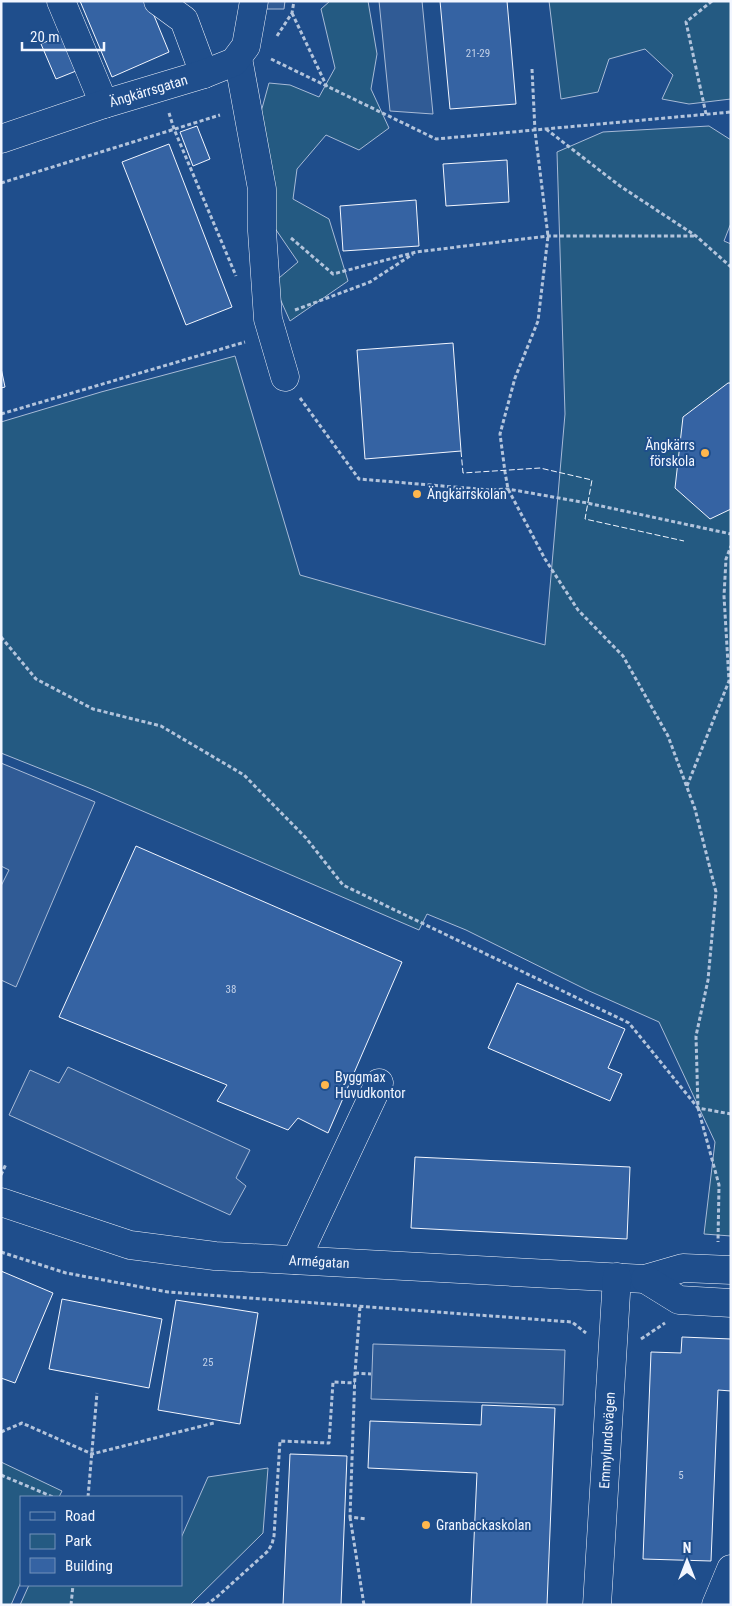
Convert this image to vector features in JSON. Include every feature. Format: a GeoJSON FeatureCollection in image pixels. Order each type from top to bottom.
{"type":"FeatureCollection","features":[{"type":"Feature","properties":{"kind":"street"},"geometry":{"type":"LineString","coordinates":[[61,1],[104,104]]}},
{"type":"Feature","properties":{"kind":"street"},"geometry":{"type":"LineString","coordinates":[[158,1],[184,20],[204,74]]}},
{"type":"Feature","properties":{"kind":"street"},"geometry":{"type":"LineString","coordinates":[[254,1],[242,52],[262,189],[262,231],[268,319],[285,377]]}},
{"type":"Feature","properties":{"kind":"street","name":"Ängkärrsgatan"},"geometry":{"type":"LineString","coordinates":[[1,139],[104,104],[204,74],[234,62],[242,52]]}},
{"type":"Feature","properties":{"kind":"street"},"geometry":{"type":"LineString","coordinates":[[296,1260],[379,1083]]}},
{"type":"Feature","properties":{"kind":"street","name":"Armégatan"},"geometry":{"type":"LineString","coordinates":[[1,1202],[130,1245],[215,1256],[645,1279],[683,1268],[723,1270]]}},
{"type":"Feature","properties":{"kind":"street","name":"Emmylundsvägen"},"geometry":{"type":"LineString","coordinates":[[597,1605],[618,1277]]}},
{"type":"Feature","properties":{"kind":"street","name":"Armégatan"},"geometry":{"type":"LineString","coordinates":[[645,1279],[679,1300],[731,1303]]}},
{"type":"Feature","properties":{"kind":"street"},"geometry":{"type":"LineString","coordinates":[[716,1605],[731,1569]]}},
{"type":"Feature","properties":{"kind":"path"},"geometry":{"type":"LineString","coordinates":[[706,114],[686,22],[712,1]]}},
{"type":"Feature","properties":{"kind":"path"},"geometry":{"type":"LineString","coordinates":[[292,13],[327,87]]}},
{"type":"Feature","properties":{"kind":"path"},"geometry":{"type":"LineString","coordinates":[[242,52],[327,87],[436,138],[534,131],[731,112]]}},
{"type":"Feature","properties":{"kind":"path"},"geometry":{"type":"LineString","coordinates":[[532,69],[534,131],[548,236],[538,321],[515,378],[500,434],[508,489],[545,559],[578,610],[623,656],[668,736],[695,809],[716,892],[708,980],[696,1036],[698,1108],[719,1185],[723,1270]]}},
{"type":"Feature","properties":{"kind":"path"},"geometry":{"type":"LineString","coordinates":[[161,87],[174,129],[238,281]]}},
{"type":"Feature","properties":{"kind":"path"},"geometry":{"type":"LineString","coordinates":[[546,129],[620,186],[696,236],[731,267]]}},
{"type":"Feature","properties":{"kind":"path"},"geometry":{"type":"LineString","coordinates":[[262,214],[333,274],[416,252],[548,236],[696,236]]}},
{"type":"Feature","properties":{"kind":"path"},"geometry":{"type":"LineString","coordinates":[[1,414],[250,340],[268,319],[370,282],[416,252]]}},
{"type":"Feature","properties":{"kind":"path"},"geometry":{"type":"LineString","coordinates":[[285,377],[360,479],[490,490],[508,489],[731,534]]}},
{"type":"Feature","properties":{"kind":"path"},"geometry":{"type":"LineString","coordinates":[[687,787],[730,681],[724,596],[726,559],[731,546]]}},
{"type":"Feature","properties":{"kind":"path"},"geometry":{"type":"LineString","coordinates":[[1,637],[36,679],[93,709],[161,726],[244,775],[306,838],[343,885],[629,1022],[698,1108],[731,1114]]}},
{"type":"Feature","properties":{"kind":"path"},"geometry":{"type":"LineString","coordinates":[[1,1175],[6,1164]]}},
{"type":"Feature","properties":{"kind":"path"},"geometry":{"type":"LineString","coordinates":[[1,1252],[66,1273],[168,1292],[572,1322],[589,1335],[614,1338],[643,1339],[664,1323],[674,1323]]}},
{"type":"Feature","properties":{"kind":"path"},"geometry":{"type":"LineString","coordinates":[[360,1306],[355,1373],[350,1517],[364,1605]]}},
{"type":"Feature","properties":{"kind":"path"},"geometry":{"type":"LineString","coordinates":[[355,1373],[371,1374]]}},
{"type":"Feature","properties":{"kind":"path"},"geometry":{"type":"LineString","coordinates":[[206,1605],[268,1551],[272,1544],[280,1441],[328,1442],[333,1382],[355,1383]]}},
{"type":"Feature","properties":{"kind":"path"},"geometry":{"type":"LineString","coordinates":[[88,1496],[97,1393]]}},
{"type":"Feature","properties":{"kind":"path"},"geometry":{"type":"LineString","coordinates":[[1,1432],[22,1423],[92,1454],[214,1423]]}},
{"type":"Feature","properties":{"kind":"path"},"geometry":{"type":"LineString","coordinates":[[1,1475],[52,1496]]}},
{"type":"Feature","properties":{"kind":"path"},"geometry":{"type":"LineString","coordinates":[[350,1517],[367,1519]]}},
{"type":"Feature","properties":{"kind":"path"},"geometry":{"type":"LineString","coordinates":[[71,1605],[73,1586]]}},
{"type":"Feature","properties":{"kind":"green space"},"geometry":{"type":"Polygon","coordinates":[[[330,1],[368,1],[377,54],[371,89],[389,128],[359,150],[326,135],[297,169],[293,199],[329,219],[348,281],[290,321],[273,283],[298,262],[270,221],[261,112],[269,83],[290,85],[319,97],[335,68],[321,9],[330,1]]]}},
{"type":"Feature","properties":{"kind":"green space"},"geometry":{"type":"Polygon","coordinates":[[[549,1],[731,1],[731,99],[689,104],[662,99],[673,75],[645,49],[609,59],[598,92],[561,99],[549,1]]]}},
{"type":"Feature","properties":{"kind":"green space"},"geometry":{"type":"Polygon","coordinates":[[[709,126],[731,140],[731,223],[724,241],[731,244],[731,1236],[704,1234],[715,1142],[659,1022],[587,990],[466,930],[427,914],[419,930],[89,788],[1,753],[1,422],[101,392],[235,356],[300,575],[545,645],[565,414],[557,152],[603,132],[709,126]]]}},
{"type":"Feature","properties":{"kind":"green space"},"geometry":{"type":"Polygon","coordinates":[[[1,1462],[62,1491],[60,1496],[20,1496],[20,1584],[11,1605],[1,1605],[1,1462]]]}},
{"type":"Feature","properties":{"kind":"green space"},"geometry":{"type":"Polygon","coordinates":[[[268,1468],[263,1533],[190,1605],[20,1605],[29,1586],[182,1586],[182,1536],[208,1477],[268,1468]]]}},
{"type":"Feature","properties":{"kind":"shaded area"},"geometry":{"type":"Polygon","coordinates":[[[263,1],[285,1],[284,9],[262,9],[263,1]]]}},
{"type":"Feature","properties":{"kind":"shaded area"},"geometry":{"type":"Polygon","coordinates":[[[379,1],[422,1],[433,114],[390,111],[379,1]]]}},
{"type":"Feature","properties":{"kind":"shaded area"},"geometry":{"type":"Polygon","coordinates":[[[1,763],[95,802],[16,987],[1,980],[1,886],[9,870],[1,866],[1,763]]]}},
{"type":"Feature","properties":{"kind":"shaded area"},"geometry":{"type":"Polygon","coordinates":[[[68,1067],[250,1150],[236,1178],[246,1186],[230,1215],[9,1115],[30,1070],[59,1083],[68,1067]]]}},
{"type":"Feature","properties":{"kind":"shaded area"},"geometry":{"type":"Polygon","coordinates":[[[373,1344],[565,1350],[563,1405],[371,1399],[373,1344]]]}},
{"type":"Feature","properties":{"kind":"building"},"geometry":{"type":"Polygon","coordinates":[[[80,1],[148,1],[169,52],[112,77],[80,1]]]}},
{"type":"Feature","properties":{"kind":"building"},"geometry":{"type":"Polygon","coordinates":[[[440,1],[507,1],[516,104],[450,109],[440,1]]]}},
{"type":"Feature","properties":{"kind":"building"},"geometry":{"type":"Polygon","coordinates":[[[61,35],[76,71],[56,79],[41,44],[61,35]]]}},
{"type":"Feature","properties":{"kind":"building"},"geometry":{"type":"Polygon","coordinates":[[[197,126],[210,159],[193,166],[180,132],[197,126]]]}},
{"type":"Feature","properties":{"kind":"building"},"geometry":{"type":"Polygon","coordinates":[[[169,144],[232,307],[186,325],[122,162],[169,144]]]}},
{"type":"Feature","properties":{"kind":"building"},"geometry":{"type":"Polygon","coordinates":[[[507,160],[509,202],[446,206],[443,164],[507,160]]]}},
{"type":"Feature","properties":{"kind":"building"},"geometry":{"type":"Polygon","coordinates":[[[416,200],[419,246],[343,251],[340,206],[416,200]]]}},
{"type":"Feature","properties":{"kind":"building"},"geometry":{"type":"Polygon","coordinates":[[[453,343],[461,451],[365,459],[357,350],[453,343]]]}},
{"type":"Feature","properties":{"kind":"building"},"geometry":{"type":"Polygon","coordinates":[[[1,368],[5,387],[1,388],[1,368]]]}},
{"type":"Feature","properties":{"kind":"building","name":"Ängkärrs förskola"},"geometry":{"type":"Polygon","coordinates":[[[728,383],[731,383],[731,509],[710,519],[675,488],[683,417],[728,383]]]}},
{"type":"Feature","properties":{"kind":"building"},"geometry":{"type":"Polygon","coordinates":[[[136,846],[402,962],[328,1133],[298,1118],[288,1130],[217,1101],[227,1085],[59,1017],[136,846]]]}},
{"type":"Feature","properties":{"kind":"building"},"geometry":{"type":"Polygon","coordinates":[[[517,983],[625,1029],[608,1068],[622,1074],[610,1101],[488,1048],[517,983]]]}},
{"type":"Feature","properties":{"kind":"building"},"geometry":{"type":"Polygon","coordinates":[[[415,1157],[630,1167],[627,1239],[411,1228],[415,1157]]]}},
{"type":"Feature","properties":{"kind":"building"},"geometry":{"type":"Polygon","coordinates":[[[1,1271],[53,1293],[15,1383],[1,1378],[1,1271]]]}},
{"type":"Feature","properties":{"kind":"building"},"geometry":{"type":"Polygon","coordinates":[[[62,1299],[162,1319],[149,1388],[49,1369],[62,1299]]]}},
{"type":"Feature","properties":{"kind":"building"},"geometry":{"type":"Polygon","coordinates":[[[176,1300],[258,1313],[240,1424],[158,1410],[176,1300]]]}},
{"type":"Feature","properties":{"kind":"building"},"geometry":{"type":"Polygon","coordinates":[[[682,1337],[731,1339],[731,1391],[718,1390],[711,1561],[643,1559],[651,1352],[681,1353],[682,1337]]]}},
{"type":"Feature","properties":{"kind":"building"},"geometry":{"type":"Polygon","coordinates":[[[482,1405],[555,1408],[547,1605],[471,1605],[477,1473],[368,1468],[370,1421],[481,1425],[482,1405]]]}},
{"type":"Feature","properties":{"kind":"building"},"geometry":{"type":"Polygon","coordinates":[[[290,1454],[347,1456],[341,1605],[283,1605],[290,1454]]]}},
{"type":"Feature","properties":{"kind":"fence"},"geometry":{"type":"LineString","coordinates":[[461,451],[463,473],[540,468],[592,480],[585,519],[684,541]]}},
{"type":"Feature","properties":{"kind":"place","name":"Ängkärrs förskola"},"geometry":{"type":"Point","coordinates":[705,453]}},
{"type":"Feature","properties":{"kind":"place","name":"Ängkärrskolan"},"geometry":{"type":"Point","coordinates":[417,494]}},
{"type":"Feature","properties":{"kind":"place","name":"Byggmax Huvudkontor"},"geometry":{"type":"Point","coordinates":[325,1085]}},
{"type":"Feature","properties":{"kind":"place","name":"Granbackaskolan"},"geometry":{"type":"Point","coordinates":[426,1525]}}]}
